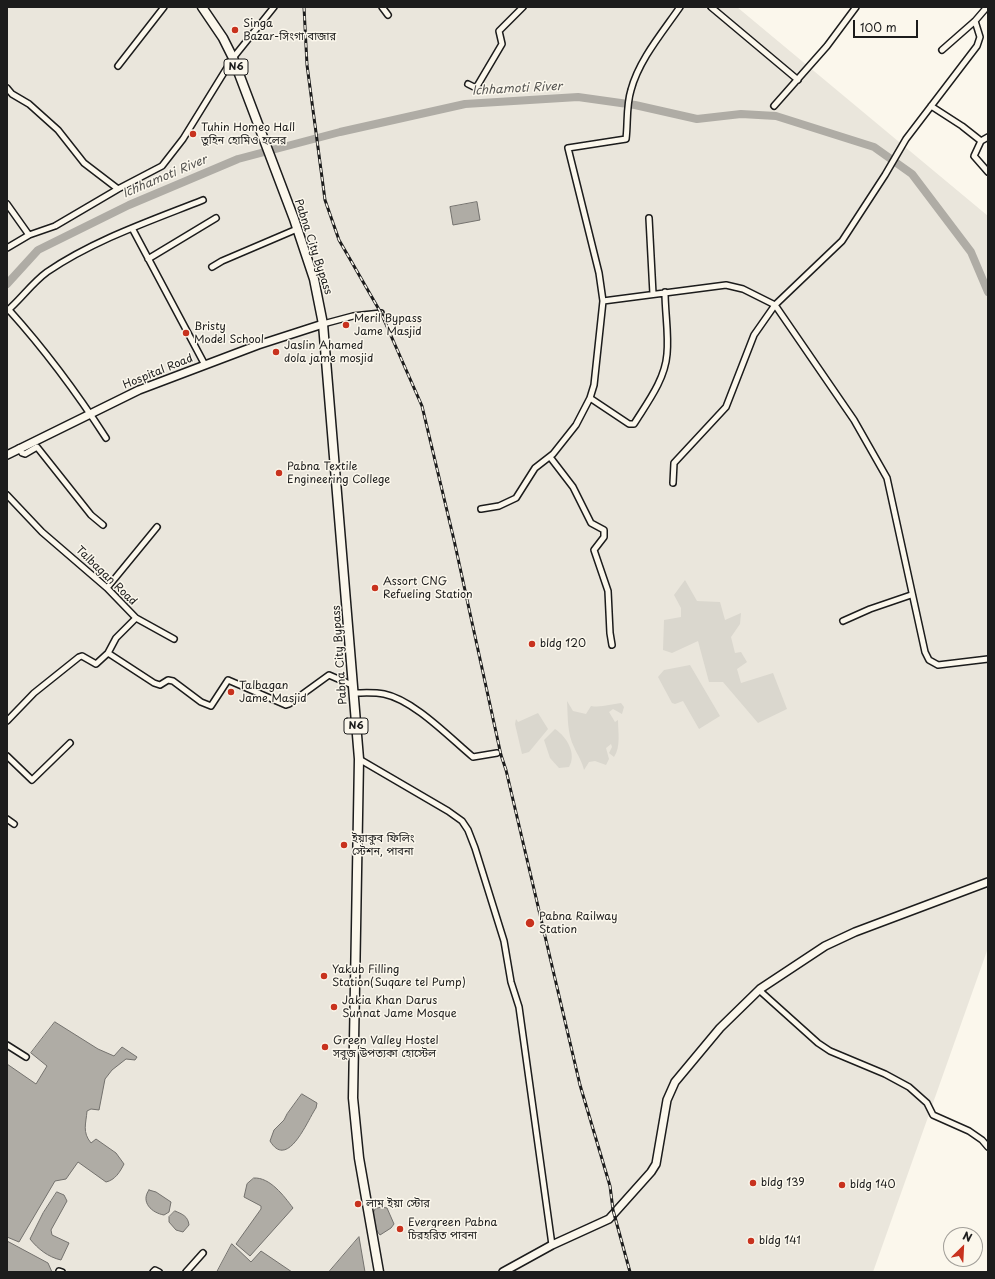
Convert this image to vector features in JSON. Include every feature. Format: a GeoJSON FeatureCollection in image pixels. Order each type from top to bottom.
{"type":"FeatureCollection","features":[{"type":"Feature","properties":{"kind":"highway","name":"N6"},"geometry":{"type":"LineString","coordinates":[[202,7],[223,38],[233,58]]}},
{"type":"Feature","properties":{"kind":"highway","name":"Pabna City Bypass"},"geometry":{"type":"LineString","coordinates":[[233,58],[297,229],[314,280],[323,324],[344,560],[352,689],[359,759],[354,1098],[359,1158],[379,1272]]}},
{"type":"Feature","properties":{"kind":"main road","name":"Hospital Road"},"geometry":{"type":"LineString","coordinates":[[7,455],[139,390],[205,365],[323,324]]}},
{"type":"Feature","properties":{"kind":"main road"},"geometry":{"type":"LineString","coordinates":[[503,1272],[552,1245],[609,1219],[651,1172],[656,1164],[667,1100],[675,1082],[720,1028],[759,990],[825,946],[855,932],[988,882]]}},
{"type":"Feature","properties":{"kind":"street"},"geometry":{"type":"LineString","coordinates":[[118,66],[164,7]]}},
{"type":"Feature","properties":{"kind":"street"},"geometry":{"type":"LineString","coordinates":[[7,248],[29,235],[55,226],[118,189],[157,170],[166,163],[233,58],[274,7]]}},
{"type":"Feature","properties":{"kind":"street"},"geometry":{"type":"LineString","coordinates":[[382,7],[388,14]]}},
{"type":"Feature","properties":{"kind":"street"},"geometry":{"type":"LineString","coordinates":[[468,84],[476,88],[502,44],[499,31],[523,7]]}},
{"type":"Feature","properties":{"kind":"street"},"geometry":{"type":"LineString","coordinates":[[481,509],[499,506],[516,498],[538,464],[550,457],[576,425],[590,398],[597,364],[603,301],[599,273],[568,148],[626,139],[626,121],[630,96],[642,63],[680,7]]}},
{"type":"Feature","properties":{"kind":"street"},"geometry":{"type":"LineString","coordinates":[[711,7],[798,80]]}},
{"type":"Feature","properties":{"kind":"street"},"geometry":{"type":"LineString","coordinates":[[774,106],[827,46],[856,7]]}},
{"type":"Feature","properties":{"kind":"street"},"geometry":{"type":"LineString","coordinates":[[942,50],[975,21],[987,7]]}},
{"type":"Feature","properties":{"kind":"street"},"geometry":{"type":"LineString","coordinates":[[673,483],[674,463],[726,406],[754,335],[775,305],[842,241],[885,175],[898,151],[977,46],[980,37],[975,21]]}},
{"type":"Feature","properties":{"kind":"street"},"geometry":{"type":"LineString","coordinates":[[7,88],[12,94],[29,104],[58,130],[84,163],[118,189]]}},
{"type":"Feature","properties":{"kind":"street"},"geometry":{"type":"LineString","coordinates":[[931,106],[962,126],[981,141]]}},
{"type":"Feature","properties":{"kind":"street"},"geometry":{"type":"LineString","coordinates":[[988,137],[981,141],[974,156],[988,172]]}},
{"type":"Feature","properties":{"kind":"street"},"geometry":{"type":"LineString","coordinates":[[106,438],[80,398],[35,339],[8,310],[45,273],[132,228],[203,200]]}},
{"type":"Feature","properties":{"kind":"street"},"geometry":{"type":"LineString","coordinates":[[7,204],[29,235]]}},
{"type":"Feature","properties":{"kind":"street"},"geometry":{"type":"LineString","coordinates":[[148,259],[216,218]]}},
{"type":"Feature","properties":{"kind":"street"},"geometry":{"type":"LineString","coordinates":[[649,218],[653,294]]}},
{"type":"Feature","properties":{"kind":"street"},"geometry":{"type":"LineString","coordinates":[[132,228],[205,365]]}},
{"type":"Feature","properties":{"kind":"street"},"geometry":{"type":"LineString","coordinates":[[212,267],[222,261],[297,229]]}},
{"type":"Feature","properties":{"kind":"street"},"geometry":{"type":"LineString","coordinates":[[603,301],[726,285],[743,290],[775,305],[854,420],[886,478],[911,595],[925,652],[929,660],[938,665],[988,659]]}},
{"type":"Feature","properties":{"kind":"street"},"geometry":{"type":"LineString","coordinates":[[590,398],[631,425],[634,424],[655,390],[666,363],[667,347],[665,292]]}},
{"type":"Feature","properties":{"kind":"street"},"geometry":{"type":"LineString","coordinates":[[323,324],[353,316],[381,313]]}},
{"type":"Feature","properties":{"kind":"street"},"geometry":{"type":"LineString","coordinates":[[19,448],[22,453],[25,454],[37,448],[91,515],[103,525]]}},
{"type":"Feature","properties":{"kind":"street"},"geometry":{"type":"LineString","coordinates":[[550,457],[573,487],[591,523],[604,530],[604,537],[594,550],[608,591],[612,645]]}},
{"type":"Feature","properties":{"kind":"street","name":"Talbagan Road"},"geometry":{"type":"LineString","coordinates":[[7,495],[42,532],[107,588],[136,618],[116,638],[108,653]]}},
{"type":"Feature","properties":{"kind":"street"},"geometry":{"type":"LineString","coordinates":[[107,588],[157,527]]}},
{"type":"Feature","properties":{"kind":"street"},"geometry":{"type":"LineString","coordinates":[[844,621],[870,609],[911,595]]}},
{"type":"Feature","properties":{"kind":"street"},"geometry":{"type":"LineString","coordinates":[[136,618],[174,638]]}},
{"type":"Feature","properties":{"kind":"street"},"geometry":{"type":"LineString","coordinates":[[7,721],[34,693],[79,657],[83,657],[96,664],[108,653],[154,683],[160,685],[165,682],[173,681],[201,702],[211,706],[228,680],[287,705],[329,675],[332,675],[352,689],[376,693],[396,699],[446,733],[473,757],[498,753]]}},
{"type":"Feature","properties":{"kind":"street"},"geometry":{"type":"LineString","coordinates":[[7,756],[32,780],[70,743]]}},
{"type":"Feature","properties":{"kind":"street"},"geometry":{"type":"LineString","coordinates":[[359,759],[448,811],[462,821],[468,830],[489,890],[504,941],[512,982],[520,1007],[552,1245]]}},
{"type":"Feature","properties":{"kind":"street"},"geometry":{"type":"LineString","coordinates":[[7,819],[14,824]]}},
{"type":"Feature","properties":{"kind":"street"},"geometry":{"type":"LineString","coordinates":[[759,990],[818,1043],[830,1051],[885,1074],[909,1087],[927,1104],[933,1115],[969,1131],[982,1140],[988,1148]]}},
{"type":"Feature","properties":{"kind":"street"},"geometry":{"type":"LineString","coordinates":[[7,1045],[26,1057]]}},
{"type":"Feature","properties":{"kind":"street"},"geometry":{"type":"LineString","coordinates":[[186,1272],[203,1253]]}},
{"type":"Feature","properties":{"kind":"street"},"geometry":{"type":"LineString","coordinates":[[153,1272],[155,1270],[159,1272]]}},
{"type":"Feature","properties":{"kind":"shaded area"},"geometry":{"type":"Polygon","coordinates":[[[7,7],[737,7],[988,216],[988,948],[873,1272],[7,1272],[7,7]]]}},
{"type":"Feature","properties":{"kind":"shaded area"},"geometry":{"type":"Polygon","coordinates":[[[477,202],[480,220],[453,225],[450,207],[477,202]]]}},
{"type":"Feature","properties":{"kind":"shaded area"},"geometry":{"type":"Polygon","coordinates":[[[685,580],[697,601],[720,602],[725,620],[741,613],[740,624],[731,637],[735,653],[741,652],[747,662],[737,669],[741,683],[773,673],[787,709],[758,723],[723,682],[709,682],[698,641],[672,653],[663,650],[664,620],[681,617],[681,608],[674,595],[685,580]]]}},
{"type":"Feature","properties":{"kind":"shaded area"},"geometry":{"type":"Polygon","coordinates":[[[690,665],[720,716],[699,729],[683,701],[675,704],[672,703],[658,677],[664,670],[690,665]]]}},
{"type":"Feature","properties":{"kind":"shaded area"},"geometry":{"type":"Polygon","coordinates":[[[567,701],[573,711],[586,714],[591,706],[621,703],[624,707],[622,714],[613,709],[609,712],[615,722],[618,720],[619,739],[618,749],[614,757],[609,753],[612,747],[611,744],[606,748],[609,759],[606,765],[595,761],[589,762],[584,770],[570,736],[567,701]]]}},
{"type":"Feature","properties":{"kind":"shaded area"},"geometry":{"type":"Polygon","coordinates":[[[538,713],[548,729],[529,752],[522,754],[515,724],[516,719],[518,722],[538,713]]]}},
{"type":"Feature","properties":{"kind":"shaded area"},"geometry":{"type":"Polygon","coordinates":[[[555,729],[563,736],[570,746],[572,757],[569,767],[559,768],[550,758],[544,740],[555,729]]]}},
{"type":"Feature","properties":{"kind":"shaded area"},"geometry":{"type":"Polygon","coordinates":[[[55,1022],[98,1049],[114,1056],[122,1047],[137,1057],[135,1060],[126,1059],[112,1070],[105,1079],[99,1110],[91,1109],[87,1111],[85,1128],[88,1139],[91,1143],[96,1139],[116,1153],[124,1164],[115,1178],[106,1182],[78,1162],[66,1179],[55,1181],[19,1242],[7,1237],[7,1064],[36,1084],[47,1066],[31,1053],[55,1022]]]}},
{"type":"Feature","properties":{"kind":"shaded area"},"geometry":{"type":"Polygon","coordinates":[[[302,1094],[317,1103],[316,1108],[297,1140],[290,1147],[284,1150],[277,1149],[270,1141],[274,1130],[284,1120],[302,1094]]]}},
{"type":"Feature","properties":{"kind":"shaded area"},"geometry":{"type":"Polygon","coordinates":[[[254,1178],[271,1184],[281,1193],[293,1208],[250,1256],[236,1244],[261,1209],[261,1206],[244,1197],[247,1184],[254,1178]]]}},
{"type":"Feature","properties":{"kind":"shaded area"},"geometry":{"type":"Polygon","coordinates":[[[149,1190],[156,1192],[171,1202],[169,1212],[164,1215],[160,1214],[155,1212],[149,1206],[146,1199],[149,1190]]]}},
{"type":"Feature","properties":{"kind":"shaded area"},"geometry":{"type":"Polygon","coordinates":[[[57,1192],[64,1195],[67,1201],[51,1230],[52,1235],[69,1243],[61,1260],[44,1252],[30,1239],[43,1213],[57,1192]]]}},
{"type":"Feature","properties":{"kind":"shaded area"},"geometry":{"type":"Polygon","coordinates":[[[382,1207],[387,1208],[394,1224],[391,1228],[380,1235],[374,1226],[373,1215],[375,1209],[382,1207]]]}},
{"type":"Feature","properties":{"kind":"shaded area"},"geometry":{"type":"Polygon","coordinates":[[[175,1211],[187,1219],[189,1225],[183,1232],[176,1230],[169,1222],[169,1217],[175,1211]]]}},
{"type":"Feature","properties":{"kind":"shaded area"},"geometry":{"type":"Polygon","coordinates":[[[359,1237],[365,1272],[329,1272],[359,1237]]]}},
{"type":"Feature","properties":{"kind":"shaded area"},"geometry":{"type":"Polygon","coordinates":[[[7,1241],[48,1263],[52,1272],[7,1272],[7,1241]]]}},
{"type":"Feature","properties":{"kind":"shaded area"},"geometry":{"type":"Polygon","coordinates":[[[232,1244],[251,1262],[261,1251],[292,1272],[217,1272],[232,1244]]]}},
{"type":"Feature","properties":{"kind":"waterway","name":"Ichhamoti River"},"geometry":{"type":"LineString","coordinates":[[7,284],[38,250],[129,205],[238,159],[340,132],[465,104],[578,97],[635,105],[697,119],[741,114],[776,116],[874,147],[912,174],[971,252],[988,292]]}},
{"type":"Feature","properties":{"kind":"railway"},"geometry":{"type":"LineString","coordinates":[[304,7],[307,65],[325,200],[339,240],[381,313],[422,406],[454,540],[501,755],[506,770],[580,1085],[610,1186],[613,1210],[630,1272]]}},
{"type":"Feature","properties":{"kind":"place","name":"Singa Bazar-সিংগা বাজার"},"geometry":{"type":"Point","coordinates":[235,30]}},
{"type":"Feature","properties":{"kind":"place","name":"Tuhin Homeo Hall তুহিন হোমিও হলের"},"geometry":{"type":"Point","coordinates":[193,134]}},
{"type":"Feature","properties":{"kind":"place","name":"Meril Bypass Jame Masjid"},"geometry":{"type":"Point","coordinates":[346,325]}},
{"type":"Feature","properties":{"kind":"place","name":"Bristy Model School"},"geometry":{"type":"Point","coordinates":[186,333]}},
{"type":"Feature","properties":{"kind":"place","name":"Jaslin Ahamed dola jame mosjid"},"geometry":{"type":"Point","coordinates":[276,352]}},
{"type":"Feature","properties":{"kind":"place","name":"Pabna Textile Engineering College"},"geometry":{"type":"Point","coordinates":[279,473]}},
{"type":"Feature","properties":{"kind":"place","name":"Assort CNG Refueling Station"},"geometry":{"type":"Point","coordinates":[375,588]}},
{"type":"Feature","properties":{"kind":"place","name":"bldg 120"},"geometry":{"type":"Point","coordinates":[532,644]}},
{"type":"Feature","properties":{"kind":"place","name":"Talbagan Jame Masjid"},"geometry":{"type":"Point","coordinates":[231,692]}},
{"type":"Feature","properties":{"kind":"place","name":"ইয়াকুব ফিলিং স্টেশন, পাবনা"},"geometry":{"type":"Point","coordinates":[344,845]}},
{"type":"Feature","properties":{"kind":"place","name":"Pabna Railway Station"},"geometry":{"type":"Point","coordinates":[530,923]}},
{"type":"Feature","properties":{"kind":"place","name":"Yakub Filling Station(Suqare tel Pump)"},"geometry":{"type":"Point","coordinates":[324,976]}},
{"type":"Feature","properties":{"kind":"place","name":"Jakia Khan Darus Sunnat Jame Mosque"},"geometry":{"type":"Point","coordinates":[334,1007]}},
{"type":"Feature","properties":{"kind":"place","name":"Green Valley Hostel সবুজ উপত্যকা হোস্টেল"},"geometry":{"type":"Point","coordinates":[325,1047]}},
{"type":"Feature","properties":{"kind":"place","name":"bldg 139"},"geometry":{"type":"Point","coordinates":[753,1183]}},
{"type":"Feature","properties":{"kind":"place","name":"bldg 140"},"geometry":{"type":"Point","coordinates":[842,1185]}},
{"type":"Feature","properties":{"kind":"place","name":"লাম ইয়া স্টোর"},"geometry":{"type":"Point","coordinates":[358,1204]}},
{"type":"Feature","properties":{"kind":"place","name":"Evergreen Pabna চিরহরিত পাবনা"},"geometry":{"type":"Point","coordinates":[400,1229]}},
{"type":"Feature","properties":{"kind":"place","name":"bldg 141"},"geometry":{"type":"Point","coordinates":[751,1241]}}]}
